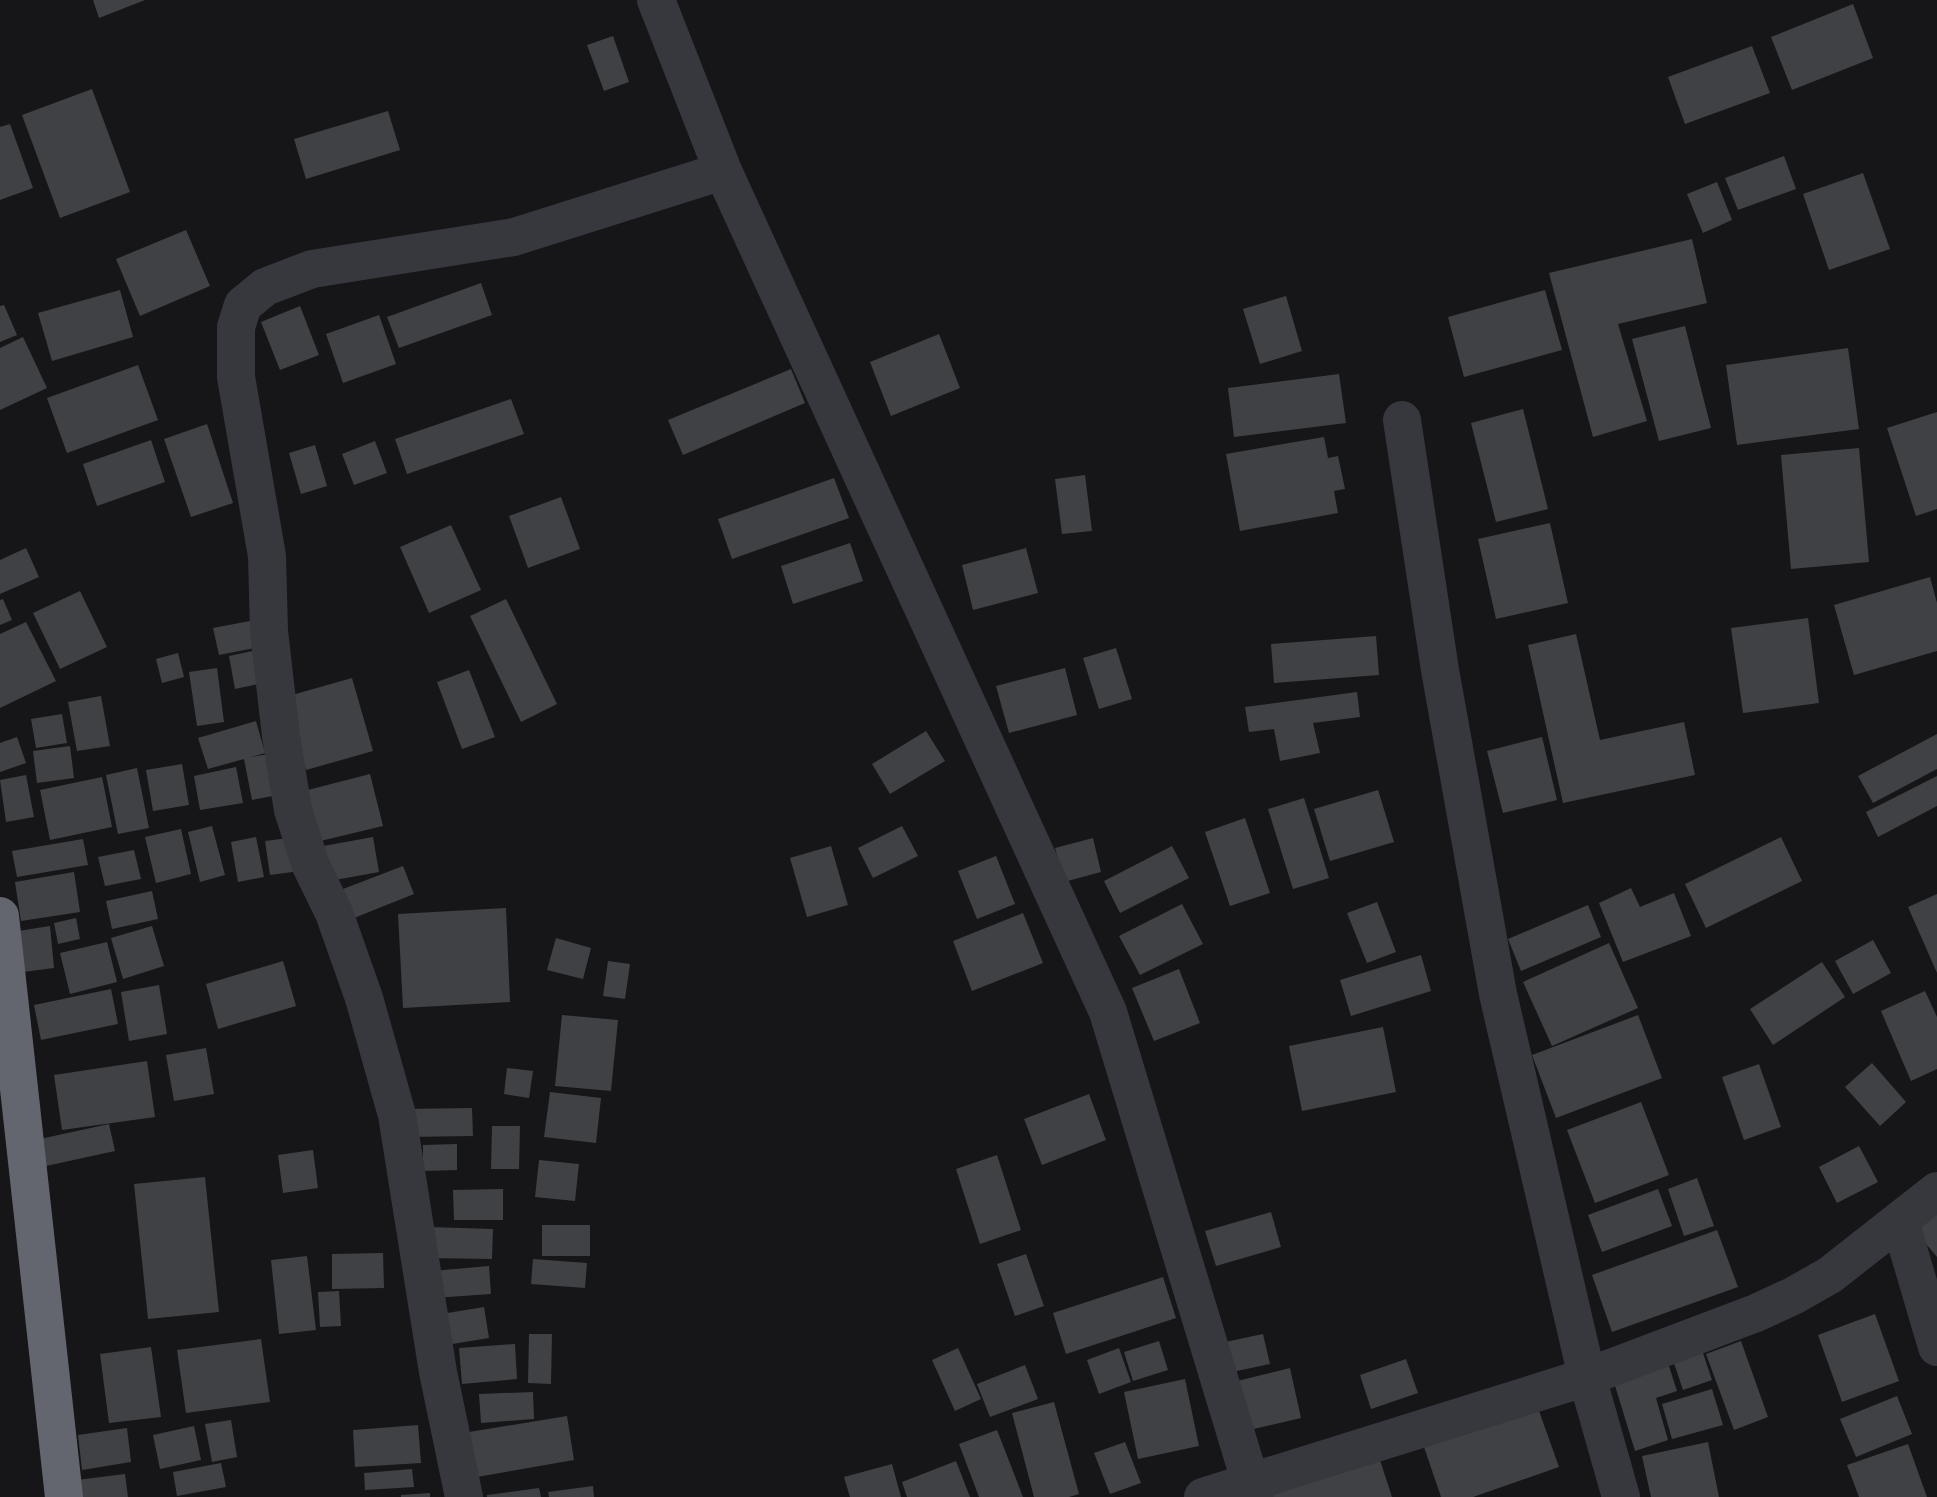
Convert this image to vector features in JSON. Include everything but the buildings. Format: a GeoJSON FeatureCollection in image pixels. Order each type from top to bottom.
{"type":"FeatureCollection","features":[{"type":"Feature","properties":{"kind":"highway"},"geometry":{"type":"LineString","coordinates":[[0,916],[64,1497]]}},
{"type":"Feature","properties":{"kind":"street"},"geometry":{"type":"LineString","coordinates":[[656,0],[723,171],[1108,1012],[1253,1489]]}},
{"type":"Feature","properties":{"kind":"street"},"geometry":{"type":"LineString","coordinates":[[464,1497],[438,1372],[397,1115],[364,998],[334,913],[311,866],[293,810],[281,736],[270,631],[267,556],[236,377],[236,327],[243,305],[265,287],[312,269],[514,237],[723,171]]}},
{"type":"Feature","properties":{"kind":"street"},"geometry":{"type":"LineString","coordinates":[[1402,420],[1440,670],[1498,994],[1587,1377],[1621,1497]]}},
{"type":"Feature","properties":{"kind":"street"},"geometry":{"type":"LineString","coordinates":[[1203,1497],[1253,1489],[1587,1377],[1756,1313],[1830,1275],[1937,1191]]}},
{"type":"Feature","properties":{"kind":"street"},"geometry":{"type":"LineString","coordinates":[[1900,1221],[1937,1347]]}}]}
